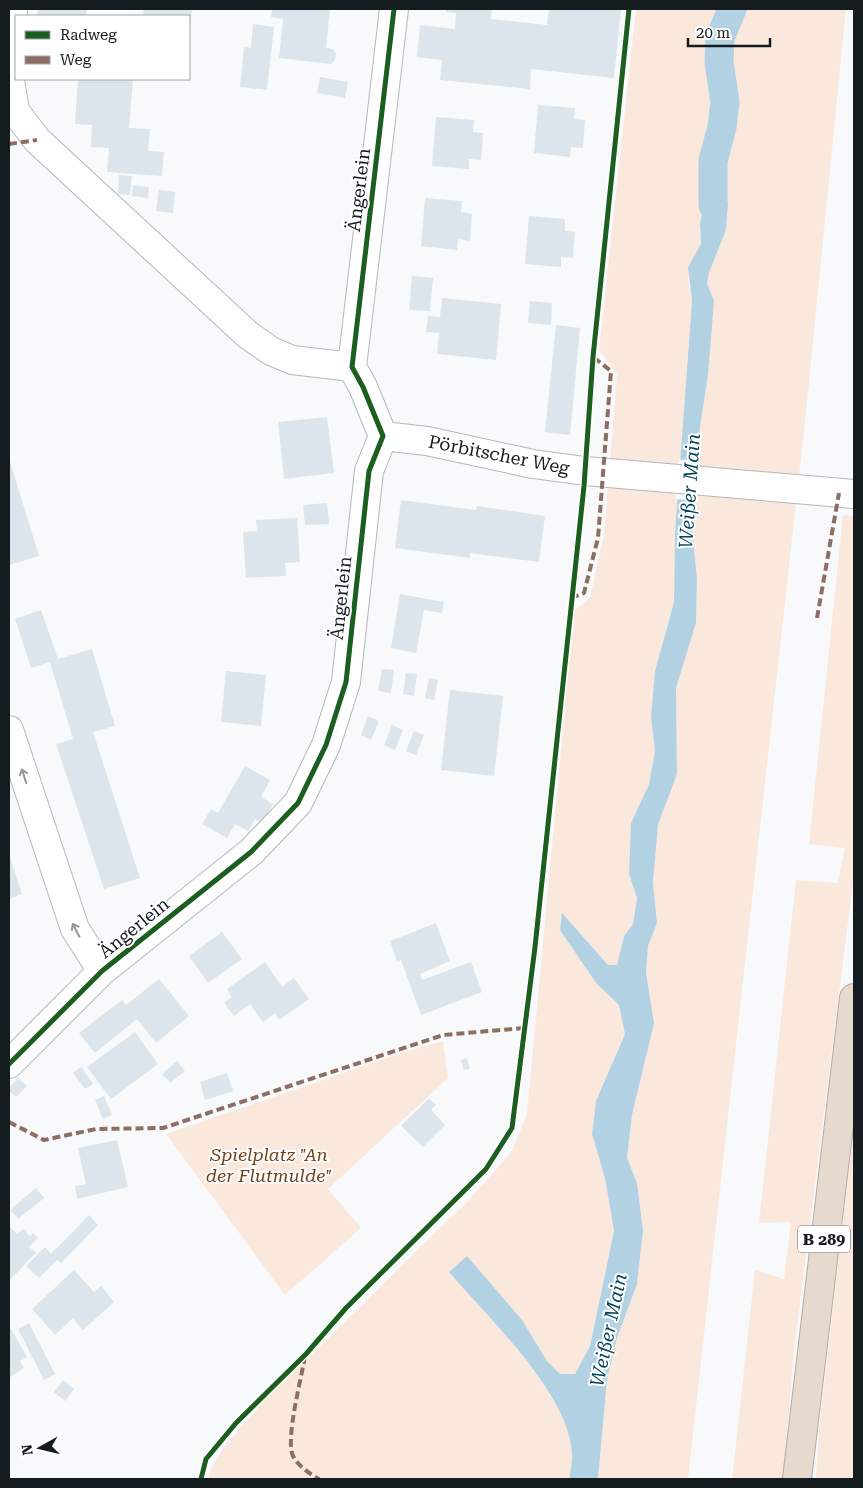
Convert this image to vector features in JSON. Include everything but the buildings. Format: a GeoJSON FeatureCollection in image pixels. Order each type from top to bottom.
{"type":"FeatureCollection","features":[{"type":"Feature","properties":{"kind":"highway","name":"B 289"},"geometry":{"type":"LineString","coordinates":[[797,1479],[854,998]]}},
{"type":"Feature","properties":{"kind":"street"},"geometry":{"type":"LineString","coordinates":[[13,9],[10,80],[14,103],[16,111],[37,140],[248,336],[271,351],[292,360],[352,367],[363,387],[384,436]]}},
{"type":"Feature","properties":{"kind":"street","name":"Ängerlein"},"geometry":{"type":"LineString","coordinates":[[352,367],[394,9]]}},
{"type":"Feature","properties":{"kind":"street","name":"Ängerlein"},"geometry":{"type":"LineString","coordinates":[[9,1064],[102,971],[251,852],[298,803],[326,745],[346,682],[368,470],[384,436]]}},
{"type":"Feature","properties":{"kind":"street","name":"Pörbitscher Weg"},"geometry":{"type":"LineString","coordinates":[[384,436],[427,441],[533,464],[590,472],[854,494]]}},
{"type":"Feature","properties":{"kind":"street"},"geometry":{"type":"LineString","coordinates":[[9,730],[75,929],[102,971]]}},
{"type":"Feature","properties":{"kind":"green space"},"geometry":{"type":"Polygon","coordinates":[[[636,9],[846,9],[806,412],[688,1479],[598,1479],[607,1380],[617,1338],[637,1284],[643,1229],[637,1183],[627,1158],[632,1115],[641,1073],[649,994],[646,973],[648,946],[657,923],[653,882],[658,825],[677,774],[676,688],[696,623],[697,579],[692,527],[700,427],[708,375],[713,301],[707,283],[726,230],[728,204],[725,194],[727,174],[703,174],[706,193],[700,223],[701,244],[688,279],[692,301],[675,532],[674,602],[666,628],[651,717],[655,751],[649,784],[631,823],[629,874],[637,898],[633,924],[624,936],[617,965],[608,965],[562,914],[560,930],[596,983],[619,1005],[625,1034],[596,1101],[592,1134],[605,1178],[614,1231],[590,1346],[575,1374],[560,1375],[547,1361],[522,1320],[467,1257],[449,1272],[504,1333],[541,1381],[556,1406],[567,1430],[572,1453],[569,1479],[208,1479],[212,1467],[224,1447],[266,1399],[469,1200],[512,1151],[527,1114],[574,611],[590,598],[604,535],[617,374],[599,350],[636,9]]]}},
{"type":"Feature","properties":{"kind":"green space"},"geometry":{"type":"Polygon","coordinates":[[[843,515],[854,516],[854,874],[794,1352],[783,1479],[732,1479],[755,1270],[784,1279],[791,1222],[759,1223],[796,880],[838,883],[845,848],[809,844],[843,515]]]}},
{"type":"Feature","properties":{"kind":"green space","name":"Spielplatz \"An der Flutmulde\""},"geometry":{"type":"Polygon","coordinates":[[[443,1041],[448,1078],[328,1189],[361,1228],[285,1295],[166,1134],[404,1052],[443,1041]]]}},
{"type":"Feature","properties":{"kind":"green space"},"geometry":{"type":"Polygon","coordinates":[[[854,1128],[854,1479],[816,1479],[819,1429],[854,1128]]]}},
{"type":"Feature","properties":{"kind":"water"},"geometry":{"type":"Polygon","coordinates":[[[702,160],[727,174],[725,194],[728,204],[726,230],[707,283],[714,301],[708,375],[700,427],[692,527],[697,579],[696,623],[676,688],[677,774],[658,825],[653,882],[657,923],[648,946],[646,973],[654,1023],[632,1115],[627,1158],[637,1183],[643,1230],[637,1284],[617,1338],[607,1380],[598,1479],[569,1479],[572,1453],[567,1430],[556,1405],[523,1356],[449,1272],[467,1256],[522,1320],[547,1361],[560,1374],[575,1374],[590,1346],[614,1231],[605,1178],[592,1134],[596,1101],[625,1034],[619,1005],[596,983],[560,930],[562,913],[608,965],[617,965],[624,936],[633,924],[637,898],[629,874],[631,823],[649,784],[655,751],[651,717],[655,671],[674,602],[675,532],[692,301],[688,267],[701,244],[700,223],[706,193],[702,160]]]}},
{"type":"Feature","properties":{"kind":"pier"},"geometry":{"type":"Polygon","coordinates":[[[678,460],[700,461],[698,501],[675,499],[678,460]]]}},
{"type":"Feature","properties":{"kind":"waterway","name":"Weißer Main"},"geometry":{"type":"LineString","coordinates":[[713,205],[713,161],[722,127],[725,102],[719,62],[720,38],[732,9]]}},
{"type":"Feature","properties":{"kind":"marked path"},"geometry":{"type":"LineString","coordinates":[[9,144],[37,140]]}},
{"type":"Feature","properties":{"kind":"marked path"},"geometry":{"type":"LineString","coordinates":[[571,598],[584,593],[598,538],[611,371],[593,357]]}},
{"type":"Feature","properties":{"kind":"marked path"},"geometry":{"type":"LineString","coordinates":[[817,618],[839,493]]}},
{"type":"Feature","properties":{"kind":"marked path"},"geometry":{"type":"LineString","coordinates":[[9,1122],[44,1140],[96,1129],[163,1128],[443,1035],[524,1028]]}},
{"type":"Feature","properties":{"kind":"marked path"},"geometry":{"type":"LineString","coordinates":[[305,1356],[292,1422],[291,1448],[293,1456],[298,1463],[319,1479]]}},
{"type":"Feature","properties":{"kind":"cycle path"},"geometry":{"type":"LineString","coordinates":[[9,1064],[102,971],[251,852],[298,803],[326,745],[346,682],[369,471],[383,436],[363,387],[352,367],[394,9]]}},
{"type":"Feature","properties":{"kind":"cycle path"},"geometry":{"type":"LineString","coordinates":[[201,1479],[206,1459],[236,1423],[306,1354],[346,1308],[486,1169],[512,1128],[535,947],[584,486],[593,357],[629,9]]}}]}
